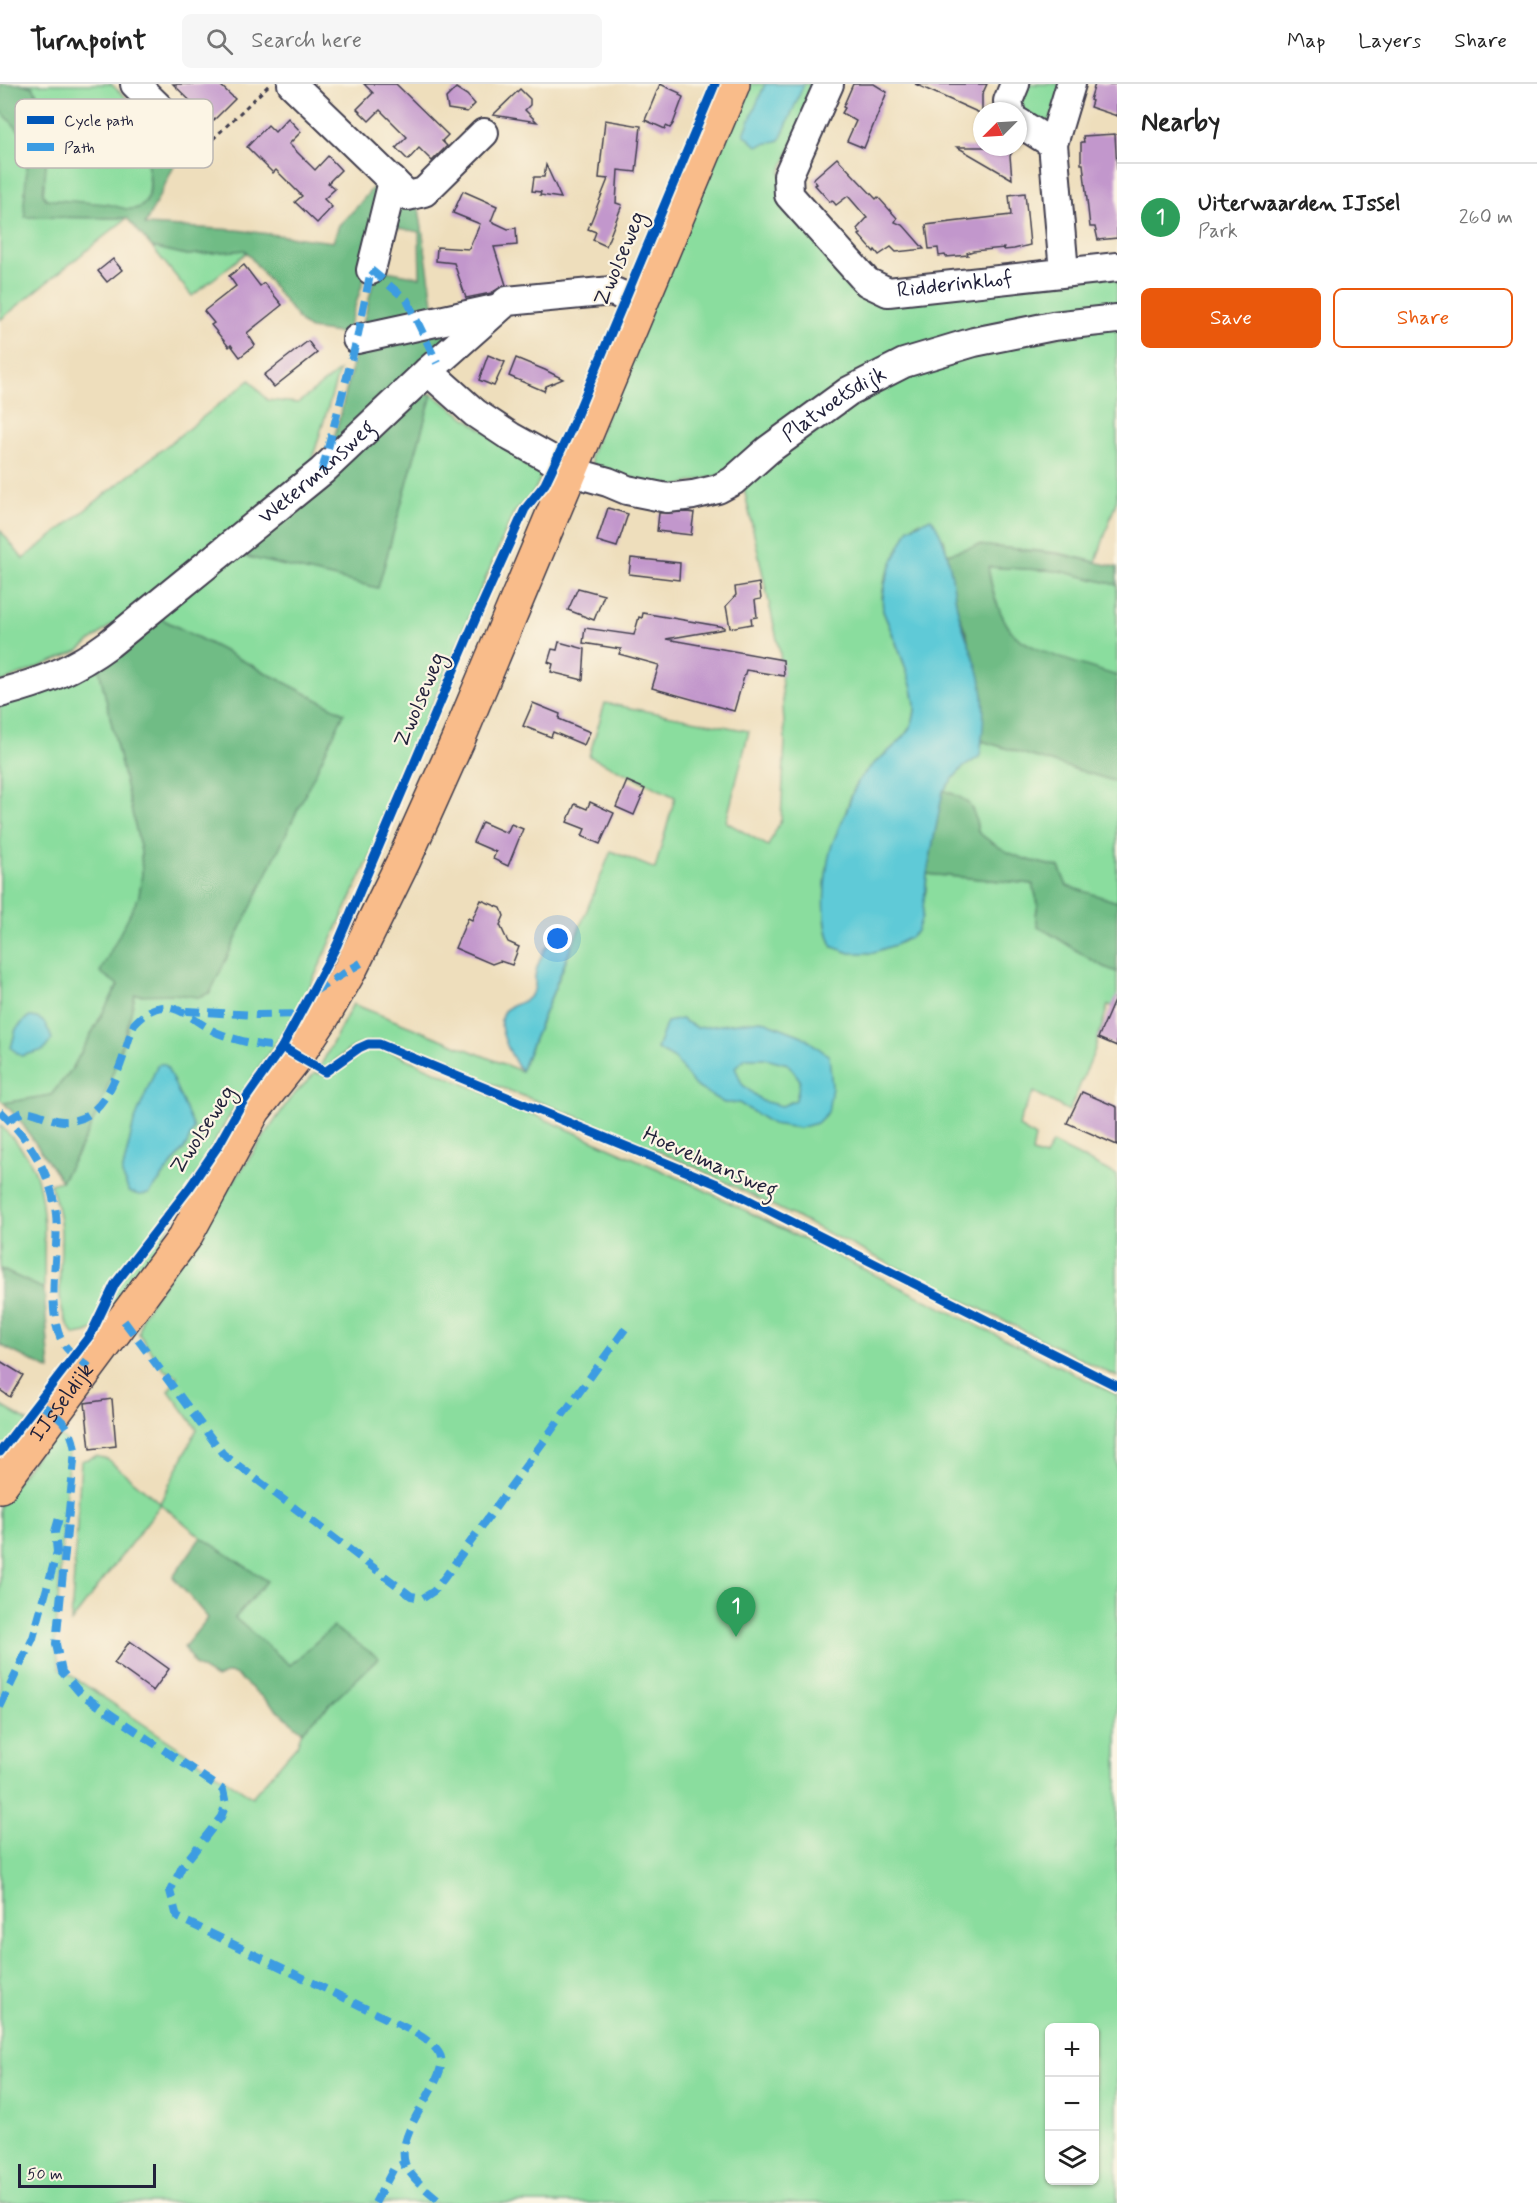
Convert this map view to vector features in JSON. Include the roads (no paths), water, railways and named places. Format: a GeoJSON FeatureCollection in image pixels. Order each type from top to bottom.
{"type":"FeatureCollection","features":[{"type":"Feature","properties":{"kind":"main road","name":"Zwolseweg"},"geometry":{"type":"LineString","coordinates":[[124,1321],[197,1217],[221,1187],[267,1116],[279,1101],[304,1078],[328,1041],[349,996],[381,908],[458,740],[733,84]]}},
{"type":"Feature","properties":{"kind":"main road","name":"IJsseldijk"},"geometry":{"type":"LineString","coordinates":[[0,1486],[124,1321]]}},
{"type":"Feature","properties":{"kind":"street"},"geometry":{"type":"LineString","coordinates":[[135,84],[150,99]]}},
{"type":"Feature","properties":{"kind":"street"},"geometry":{"type":"LineString","coordinates":[[292,84],[408,196],[424,192],[484,133]]}},
{"type":"Feature","properties":{"kind":"street","name":"Ridderinkhof"},"geometry":{"type":"LineString","coordinates":[[829,84],[788,176],[789,195],[867,282],[888,292],[1117,267]]}},
{"type":"Feature","properties":{"kind":"street"},"geometry":{"type":"LineString","coordinates":[[1008,102],[1015,84]]}},
{"type":"Feature","properties":{"kind":"street"},"geometry":{"type":"LineString","coordinates":[[1064,272],[1053,144],[1071,84]]}},
{"type":"Feature","properties":{"kind":"street"},"geometry":{"type":"LineString","coordinates":[[1027,128],[1053,144]]}},
{"type":"Feature","properties":{"kind":"street"},"geometry":{"type":"LineString","coordinates":[[371,270],[393,181]]}},
{"type":"Feature","properties":{"kind":"street","name":"Wetermansweg"},"geometry":{"type":"LineString","coordinates":[[0,693],[42,682],[76,667],[94,655],[322,471],[428,371],[507,302],[612,291],[640,303]]}},
{"type":"Feature","properties":{"kind":"street"},"geometry":{"type":"LineString","coordinates":[[357,339],[497,309]]}},
{"type":"Feature","properties":{"kind":"street","name":"Platvoetsdijk"},"geometry":{"type":"LineString","coordinates":[[428,371],[475,413],[569,471],[627,490],[667,498],[718,489],[733,481],[768,450],[849,391],[904,363],[974,342],[1053,326],[1117,320]]}},
{"type":"Feature","properties":{"kind":"water"},"geometry":{"type":"Polygon","coordinates":[[[765,84],[804,84],[780,140],[757,146],[744,134],[765,84]]]}},
{"type":"Feature","properties":{"kind":"water"},"geometry":{"type":"Polygon","coordinates":[[[931,518],[946,549],[959,616],[976,663],[983,691],[984,710],[980,756],[961,769],[943,791],[927,874],[922,917],[917,931],[911,937],[895,945],[871,953],[850,953],[833,947],[826,925],[825,884],[831,848],[859,780],[874,763],[900,741],[912,722],[915,701],[903,661],[883,611],[884,589],[894,558],[909,528],[931,518]]]}},
{"type":"Feature","properties":{"kind":"water"},"geometry":{"type":"Polygon","coordinates":[[[562,940],[572,945],[521,1071],[504,1039],[501,1020],[503,1013],[532,994],[536,971],[543,954],[550,942],[562,940]]]}},
{"type":"Feature","properties":{"kind":"water"},"geometry":{"type":"Polygon","coordinates":[[[28,1017],[41,1020],[52,1039],[44,1050],[21,1056],[11,1048],[16,1029],[28,1017]]]}},
{"type":"Feature","properties":{"kind":"water"},"geometry":{"type":"Polygon","coordinates":[[[681,1019],[697,1028],[761,1020],[802,1036],[829,1056],[832,1087],[828,1112],[817,1123],[799,1128],[772,1124],[739,1103],[724,1103],[695,1086],[675,1059],[657,1049],[667,1022],[681,1019]],[[746,1058],[735,1067],[742,1084],[762,1101],[782,1106],[796,1100],[800,1080],[788,1064],[765,1058],[746,1058]]]}},
{"type":"Feature","properties":{"kind":"water"},"geometry":{"type":"Polygon","coordinates":[[[160,1064],[167,1067],[194,1128],[186,1146],[149,1194],[139,1195],[129,1192],[122,1174],[134,1122],[157,1066],[160,1064]]]}},
{"type":"Feature","properties":{"kind":"place","name":"Uiterwaarden IJssel"},"geometry":{"type":"Point","coordinates":[736,1637]}}]}
